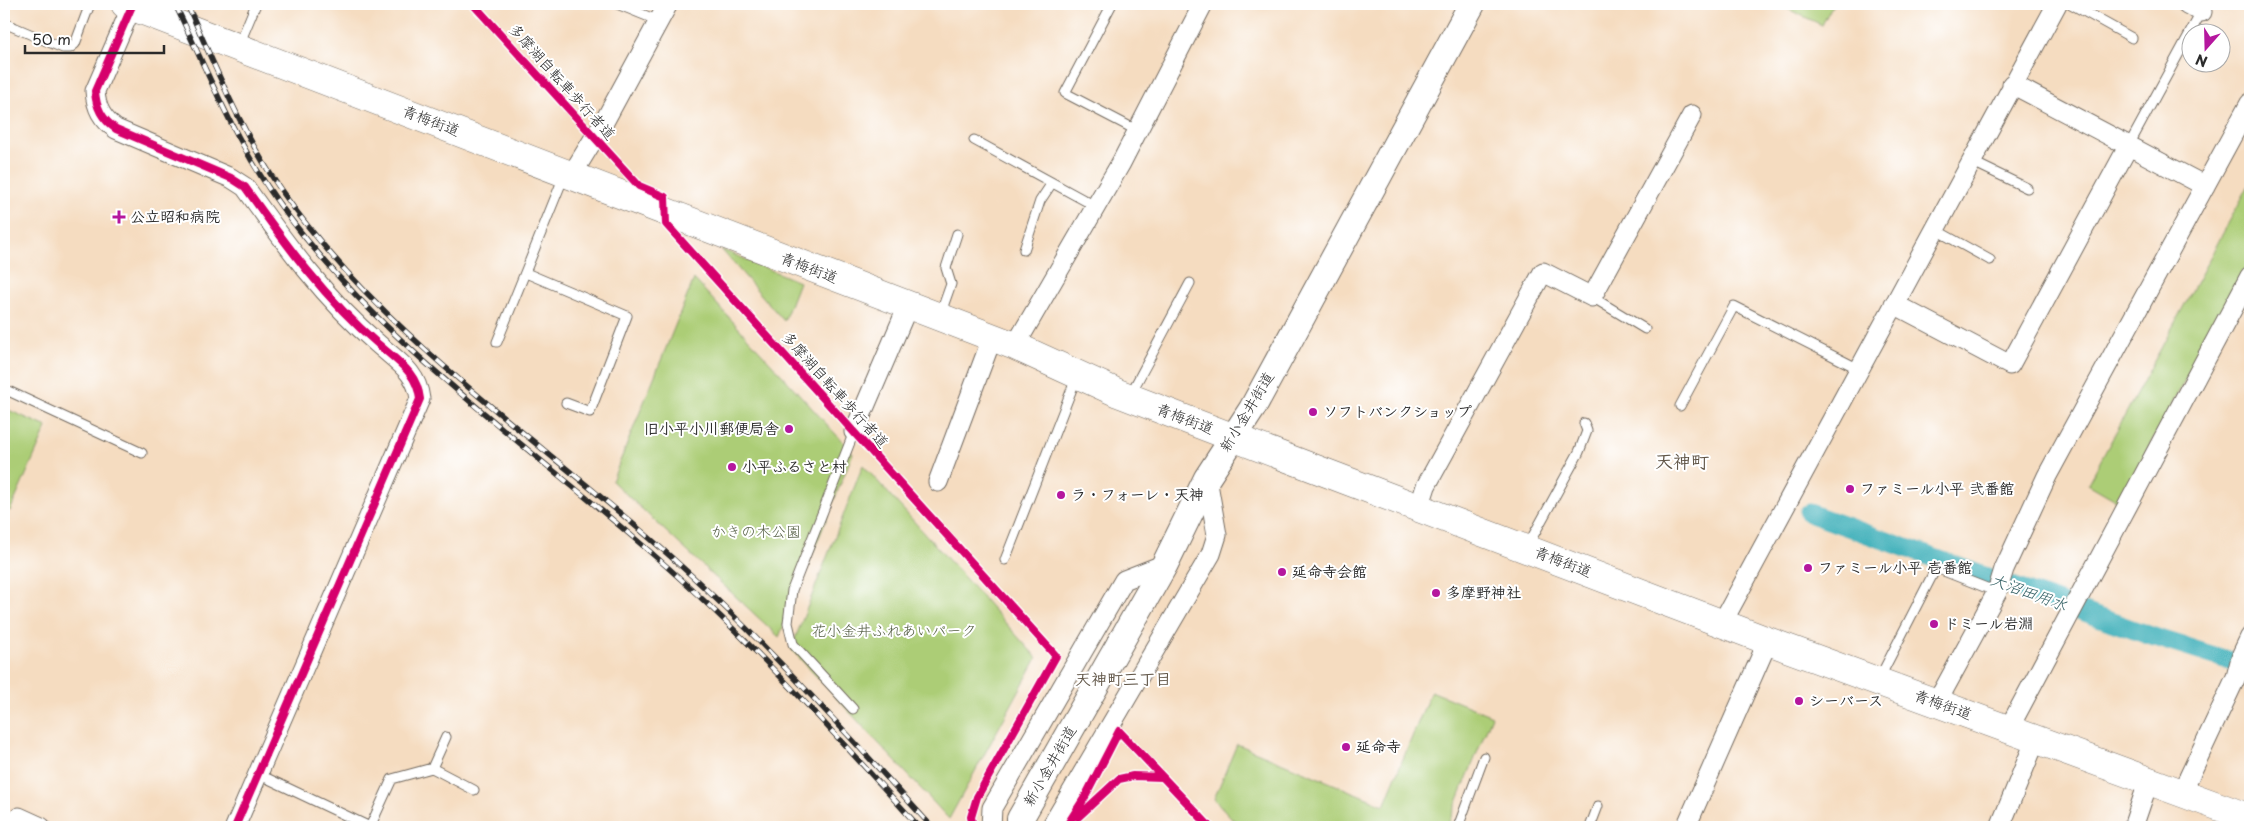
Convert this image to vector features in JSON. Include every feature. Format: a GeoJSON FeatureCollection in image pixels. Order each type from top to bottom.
{"type":"FeatureCollection","features":[{"type":"Feature","properties":{"kind":"main road","name":"新小金井街道"},"geometry":{"type":"LineString","coordinates":[[1020,819],[1166,564],[1207,478],[1252,408],[1472,4]]}},
{"type":"Feature","properties":{"kind":"main road","name":"青梅街道"},"geometry":{"type":"LineString","coordinates":[[128,5],[1004,342],[1129,398],[1722,624],[2250,818]]}},
{"type":"Feature","properties":{"kind":"street"},"geometry":{"type":"LineString","coordinates":[[568,175],[604,122],[668,4]]}},
{"type":"Feature","properties":{"kind":"street"},"geometry":{"type":"LineString","coordinates":[[938,482],[1004,342],[1095,206],[1138,131],[1203,4]]}},
{"type":"Feature","properties":{"kind":"street"},"geometry":{"type":"LineString","coordinates":[[1722,624],[2012,84],[2057,4]]}},
{"type":"Feature","properties":{"kind":"street"},"geometry":{"type":"LineString","coordinates":[[128,5],[94,91],[95,103],[101,116],[116,129],[231,178],[245,187],[319,287],[370,337],[412,374],[419,385],[420,399],[235,827]]}},
{"type":"Feature","properties":{"kind":"street"},"geometry":{"type":"LineString","coordinates":[[2012,84],[2205,186]]}},
{"type":"Feature","properties":{"kind":"street"},"geometry":{"type":"LineString","coordinates":[[1937,702],[1997,590],[2004,569],[2047,476],[2250,103]]}},
{"type":"Feature","properties":{"kind":"street"},"geometry":{"type":"LineString","coordinates":[[1419,508],[1426,486],[1542,272],[1592,297],[1692,115]]}},
{"type":"Feature","properties":{"kind":"street"},"geometry":{"type":"LineString","coordinates":[[1894,304],[2010,365],[2129,145]]}},
{"type":"Feature","properties":{"kind":"street"},"geometry":{"type":"LineString","coordinates":[[2009,728],[2077,597],[2250,276]]}},
{"type":"Feature","properties":{"kind":"street"},"geometry":{"type":"LineString","coordinates":[[854,432],[908,306]]}},
{"type":"Feature","properties":{"kind":"street"},"geometry":{"type":"LineString","coordinates":[[1052,827],[1211,554],[1217,535],[1207,478]]}},
{"type":"Feature","properties":{"kind":"street"},"geometry":{"type":"LineString","coordinates":[[991,827],[992,808],[1124,580],[1166,564]]}},
{"type":"Feature","properties":{"kind":"street"},"geometry":{"type":"LineString","coordinates":[[1686,827],[1768,641]]}},
{"type":"Feature","properties":{"kind":"street"},"geometry":{"type":"LineString","coordinates":[[2182,792],[2236,677],[2246,645]]}},
{"type":"Feature","properties":{"kind":"street"},"geometry":{"type":"LineString","coordinates":[[2000,827],[2036,738]]}},
{"type":"Feature","properties":{"kind":"street"},"geometry":{"type":"LineString","coordinates":[[2133,827],[2149,780]]}},
{"type":"Feature","properties":{"kind":"street"},"geometry":{"type":"LineString","coordinates":[[18,817],[38,827]]}},
{"type":"Feature","properties":{"kind":"lane"},"geometry":{"type":"LineString","coordinates":[[4,23],[64,48],[70,48],[75,44],[90,4]]}},
{"type":"Feature","properties":{"kind":"lane"},"geometry":{"type":"LineString","coordinates":[[238,46],[256,4]]}},
{"type":"Feature","properties":{"kind":"lane"},"geometry":{"type":"LineString","coordinates":[[617,4],[659,21]]}},
{"type":"Feature","properties":{"kind":"lane"},"geometry":{"type":"LineString","coordinates":[[1112,4],[1064,93],[1138,131]]}},
{"type":"Feature","properties":{"kind":"lane"},"geometry":{"type":"LineString","coordinates":[[2071,4],[2132,38]]}},
{"type":"Feature","properties":{"kind":"lane"},"geometry":{"type":"LineString","coordinates":[[2129,145],[2198,6]]}},
{"type":"Feature","properties":{"kind":"lane"},"geometry":{"type":"LineString","coordinates":[[974,140],[1095,206]]}},
{"type":"Feature","properties":{"kind":"lane"},"geometry":{"type":"LineString","coordinates":[[1971,161],[2026,188]]}},
{"type":"Feature","properties":{"kind":"lane"},"geometry":{"type":"LineString","coordinates":[[497,342],[568,175]]}},
{"type":"Feature","properties":{"kind":"lane"},"geometry":{"type":"LineString","coordinates":[[1024,250],[1040,201],[1052,183]]}},
{"type":"Feature","properties":{"kind":"lane"},"geometry":{"type":"LineString","coordinates":[[1934,229],[1990,260]]}},
{"type":"Feature","properties":{"kind":"lane"},"geometry":{"type":"LineString","coordinates":[[939,318],[951,284],[946,268],[957,234]]}},
{"type":"Feature","properties":{"kind":"lane"},"geometry":{"type":"LineString","coordinates":[[526,273],[627,316],[590,412],[566,403]]}},
{"type":"Feature","properties":{"kind":"lane"},"geometry":{"type":"LineString","coordinates":[[1129,398],[1190,283]]}},
{"type":"Feature","properties":{"kind":"lane"},"geometry":{"type":"LineString","coordinates":[[1592,297],[1645,329]]}},
{"type":"Feature","properties":{"kind":"lane"},"geometry":{"type":"LineString","coordinates":[[1680,406],[1734,306],[1859,369]]}},
{"type":"Feature","properties":{"kind":"lane"},"geometry":{"type":"LineString","coordinates":[[1005,560],[1078,374]]}},
{"type":"Feature","properties":{"kind":"lane"},"geometry":{"type":"LineString","coordinates":[[4,389],[142,453]]}},
{"type":"Feature","properties":{"kind":"lane"},"geometry":{"type":"LineString","coordinates":[[1526,548],[1579,452],[1587,431],[1584,423]]}},
{"type":"Feature","properties":{"kind":"lane"},"geometry":{"type":"LineString","coordinates":[[853,709],[793,644],[788,623],[792,590],[854,432]]}},
{"type":"Feature","properties":{"kind":"lane"},"geometry":{"type":"LineString","coordinates":[[1878,681],[1936,568],[1997,590]]}},
{"type":"Feature","properties":{"kind":"lane"},"geometry":{"type":"LineString","coordinates":[[432,768],[446,738]]}},
{"type":"Feature","properties":{"kind":"lane"},"geometry":{"type":"LineString","coordinates":[[1458,827],[1484,758]]}},
{"type":"Feature","properties":{"kind":"lane"},"geometry":{"type":"LineString","coordinates":[[258,774],[370,827],[392,779],[432,768],[474,790]]}},
{"type":"Feature","properties":{"kind":"lane"},"geometry":{"type":"LineString","coordinates":[[1590,827],[1598,806]]}},
{"type":"Feature","properties":{"kind":"green space"},"geometry":{"type":"Polygon","coordinates":[[[1777,4],[1833,4],[1822,25],[1777,4]]]}},
{"type":"Feature","properties":{"kind":"green space"},"geometry":{"type":"Polygon","coordinates":[[[2250,183],[2250,260],[2119,502],[2088,484],[2250,183]]]}},
{"type":"Feature","properties":{"kind":"green space"},"geometry":{"type":"Polygon","coordinates":[[[721,249],[799,282],[784,321],[721,249]]]}},
{"type":"Feature","properties":{"kind":"green space","name":"小平ふるさと村"},"geometry":{"type":"Polygon","coordinates":[[[694,279],[853,453],[779,637],[612,481],[694,279]]]}},
{"type":"Feature","properties":{"kind":"green space"},"geometry":{"type":"Polygon","coordinates":[[[4,408],[47,427],[10,511],[4,508],[4,408]]]}},
{"type":"Feature","properties":{"kind":"green space","name":"花小金井ふれあいパーク"},"geometry":{"type":"Polygon","coordinates":[[[863,465],[1037,658],[949,819],[791,649],[863,465]]]}},
{"type":"Feature","properties":{"kind":"green space"},"geometry":{"type":"Polygon","coordinates":[[[1431,691],[1492,716],[1447,827],[1240,827],[1214,799],[1237,744],[1384,805],[1431,691]]]}},
{"type":"Feature","properties":{"kind":"waterway","name":"大沼田用水"},"geometry":{"type":"LineString","coordinates":[[1809,513],[2151,636],[2250,667]]}},
{"type":"Feature","properties":{"kind":"railway"},"geometry":{"type":"LineString","coordinates":[[175,4],[226,114],[255,167],[289,217],[329,266],[371,311],[417,354],[464,396],[656,557],[725,621],[792,688],[919,827]]}},
{"type":"Feature","properties":{"kind":"railway"},"geometry":{"type":"LineString","coordinates":[[187,4],[241,123],[267,168],[281,190],[322,243],[367,293],[464,384],[619,512],[705,588],[772,654],[932,827]]}},
{"type":"Feature","properties":{"kind":"cycle path","name":"多摩湖自転車歩行者道"},"geometry":{"type":"LineString","coordinates":[[473,4],[639,186],[665,197],[666,224],[1056,656],[977,797],[971,817],[973,827]]}},
{"type":"Feature","properties":{"kind":"cycle path"},"geometry":{"type":"LineString","coordinates":[[132,6],[95,91],[98,108],[103,117],[116,129],[231,178],[245,187],[323,289],[359,327],[411,374],[420,399],[235,827]]}},
{"type":"Feature","properties":{"kind":"cycle path"},"geometry":{"type":"LineString","coordinates":[[1066,827],[1085,797],[1119,731],[1210,827]]}},
{"type":"Feature","properties":{"kind":"cycle path"},"geometry":{"type":"LineString","coordinates":[[1078,817],[1119,779],[1133,776],[1162,777]]}},
{"type":"Feature","properties":{"kind":"place","name":"公立昭和病院"},"geometry":{"type":"Point","coordinates":[119,217]}},
{"type":"Feature","properties":{"kind":"place","name":"ソフトバンクショップ"},"geometry":{"type":"Point","coordinates":[1313,412]}},
{"type":"Feature","properties":{"kind":"place","name":"旧小平小川郵便局舎"},"geometry":{"type":"Point","coordinates":[789,429]}},
{"type":"Feature","properties":{"kind":"place","name":"小平ふるさと村"},"geometry":{"type":"Point","coordinates":[732,467]}},
{"type":"Feature","properties":{"kind":"place","name":"ファミール小平 弐番館"},"geometry":{"type":"Point","coordinates":[1850,489]}},
{"type":"Feature","properties":{"kind":"place","name":"ラ・フォーレ・天神"},"geometry":{"type":"Point","coordinates":[1061,495]}},
{"type":"Feature","properties":{"kind":"place","name":"ファミール小平 壱番館"},"geometry":{"type":"Point","coordinates":[1808,568]}},
{"type":"Feature","properties":{"kind":"place","name":"延命寺会館"},"geometry":{"type":"Point","coordinates":[1282,572]}},
{"type":"Feature","properties":{"kind":"place","name":"多摩野神社"},"geometry":{"type":"Point","coordinates":[1436,593]}},
{"type":"Feature","properties":{"kind":"place","name":"ドミール岩淵"},"geometry":{"type":"Point","coordinates":[1934,624]}},
{"type":"Feature","properties":{"kind":"place","name":"シーバース"},"geometry":{"type":"Point","coordinates":[1799,701]}},
{"type":"Feature","properties":{"kind":"place","name":"延命寺"},"geometry":{"type":"Point","coordinates":[1346,747]}},
{"type":"Feature","properties":{"kind":"district","name":"天神町"},"geometry":{"type":"Point","coordinates":[1682,462]}},
{"type":"Feature","properties":{"kind":"district","name":"天神町三丁目"},"geometry":{"type":"Point","coordinates":[1123,679]}},
{"type":"Feature","properties":{"kind":"park label","name":"かきの木公園"},"geometry":{"type":"Point","coordinates":[756,532]}}]}
